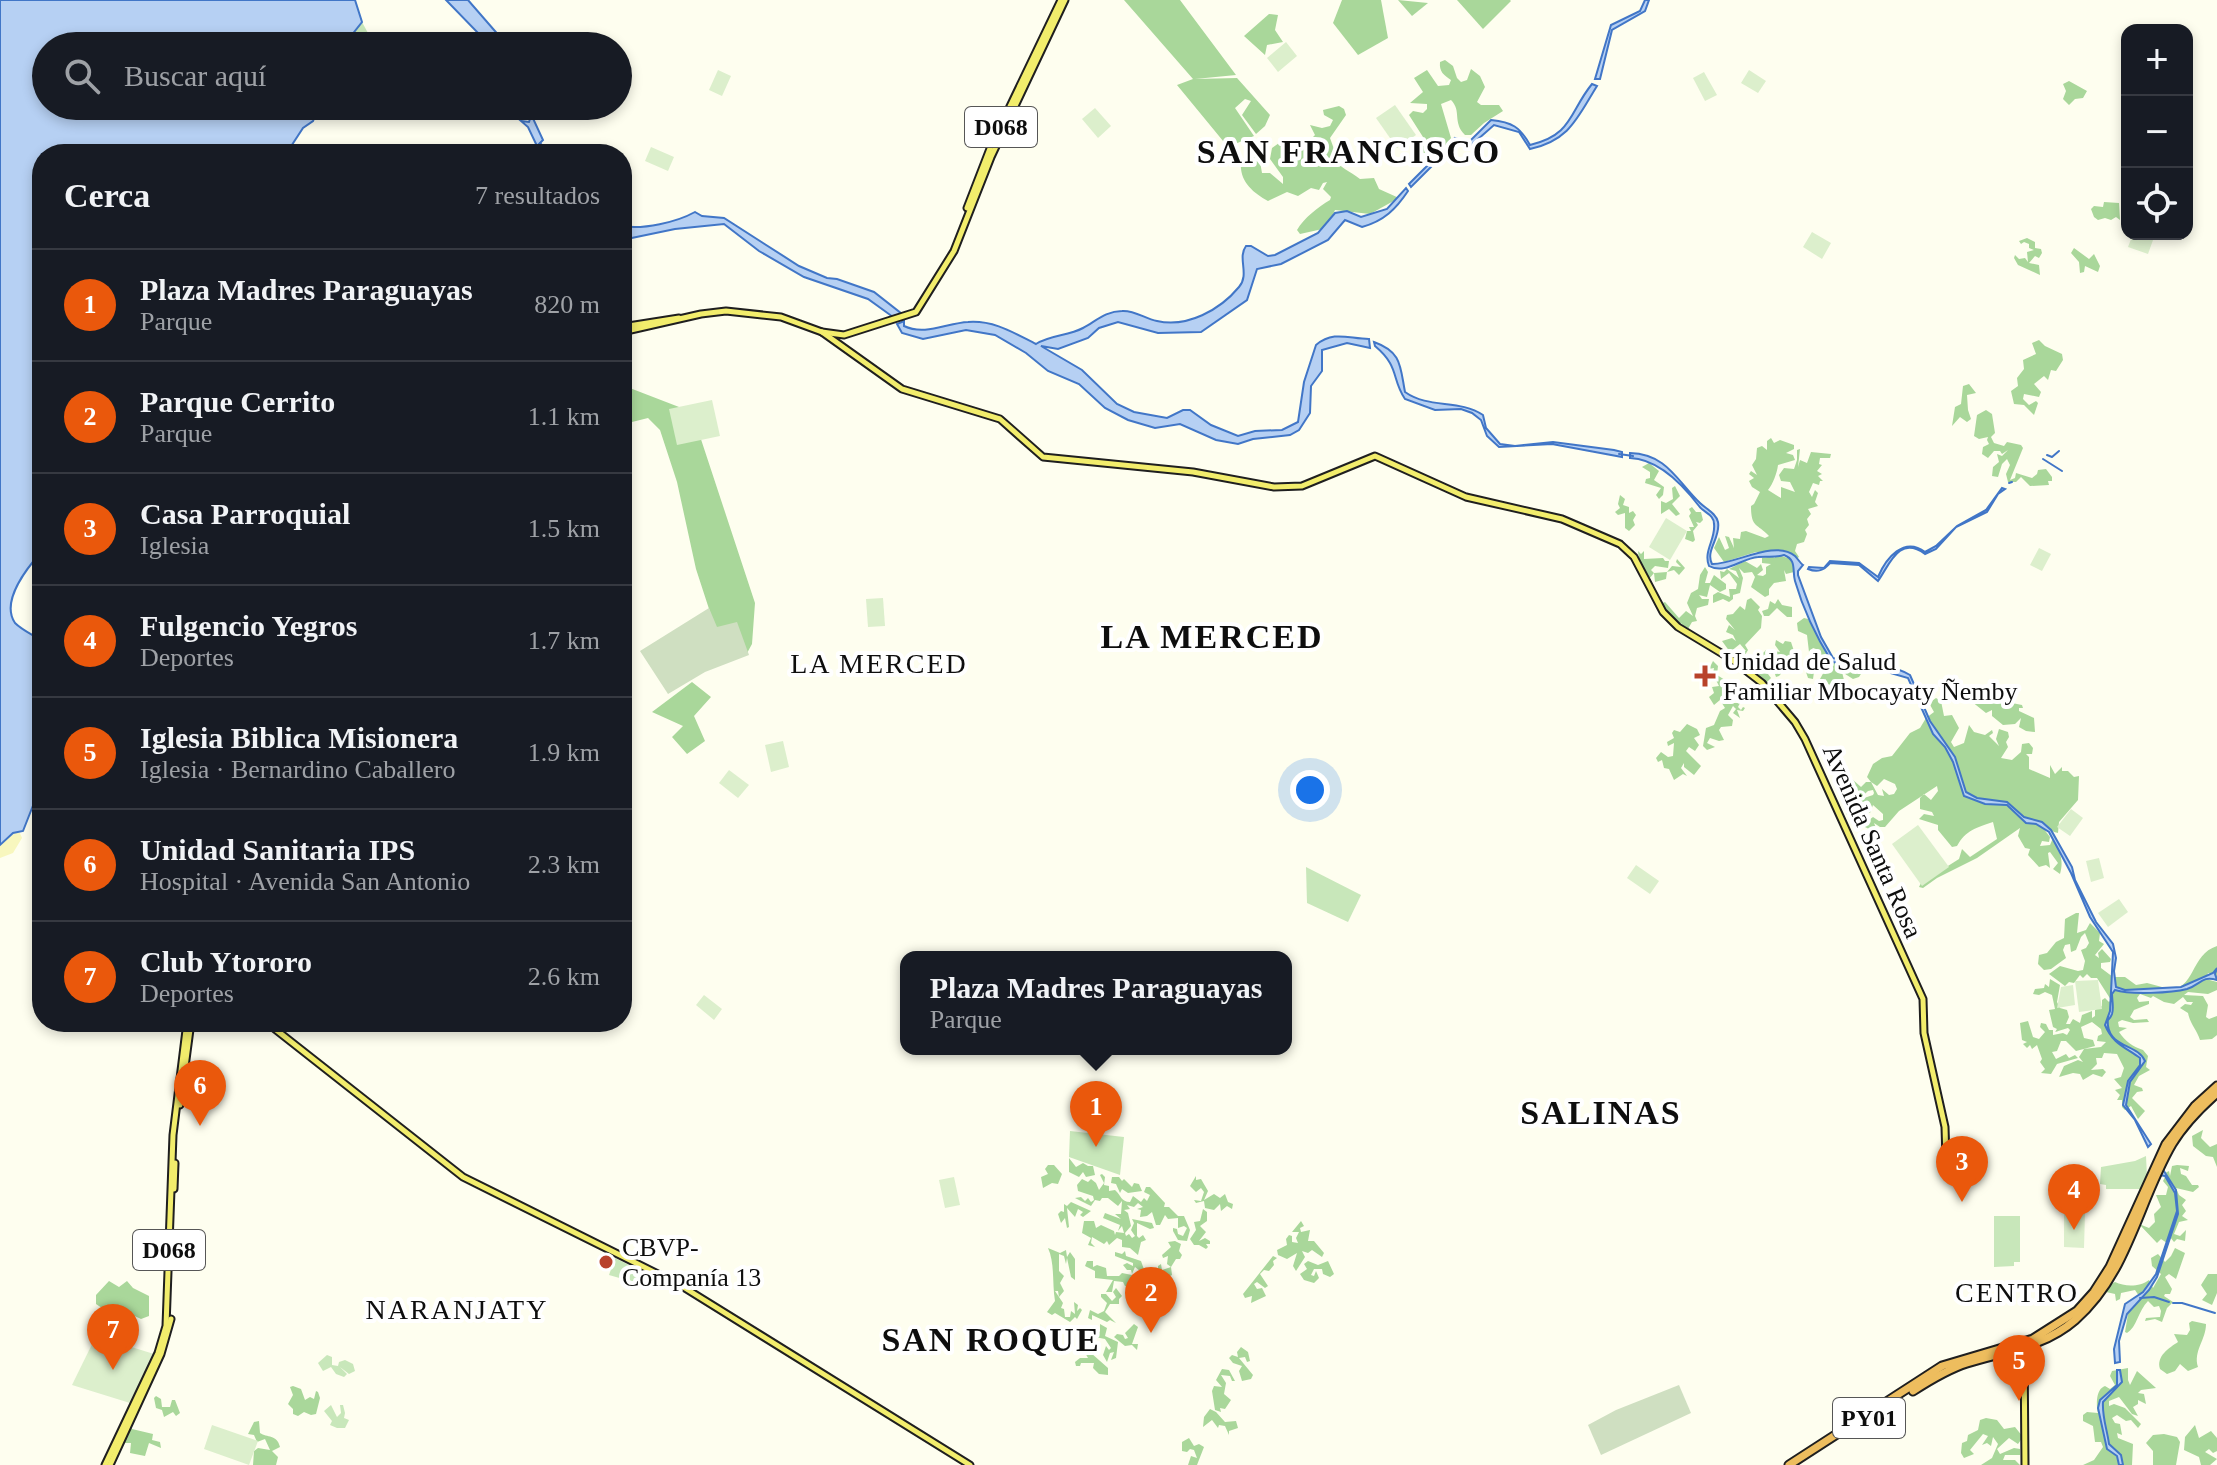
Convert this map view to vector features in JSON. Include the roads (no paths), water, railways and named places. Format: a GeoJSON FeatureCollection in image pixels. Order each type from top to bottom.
{"type":"FeatureCollection","features":[{"type":"Feature","properties":{"kind":"highway","name":"PY01"},"geometry":{"type":"LineString","coordinates":[[1797,1465],[1942,1373],[2024,1345],[2066,1320],[2094,1292],[2110,1267],[2160,1161],[2184,1119],[2217,1086]]}},
{"type":"Feature","properties":{"kind":"highway","name":"PY01"},"geometry":{"type":"LineString","coordinates":[[2160,1161],[2188,1122],[2217,1093]]}},
{"type":"Feature","properties":{"kind":"highway","name":"PY01"},"geometry":{"type":"LineString","coordinates":[[1789,1465],[1942,1366],[2024,1345]]}},
{"type":"Feature","properties":{"kind":"main road","name":"D068"},"geometry":{"type":"LineString","coordinates":[[632,328],[713,312],[749,312],[781,317],[822,332],[844,335],[916,312],[950,258],[994,149],[1063,0]]}},
{"type":"Feature","properties":{"kind":"main road","name":"Avenida Santa Rosa"},"geometry":{"type":"LineString","coordinates":[[822,332],[902,389],[1000,419],[1033,451],[1047,458],[1193,472],[1290,488],[1375,456],[1466,497],[1562,519],[1625,548],[1634,557],[1663,612],[1678,627],[1731,659],[1762,683],[1804,737],[1923,999],[1924,1033],[1945,1127],[1946,1159]]}},
{"type":"Feature","properties":{"kind":"main road"},"geometry":{"type":"LineString","coordinates":[[843,346],[841,340],[844,335]]}},
{"type":"Feature","properties":{"kind":"main road","name":"D068"},"geometry":{"type":"LineString","coordinates":[[108,1465],[161,1354],[170,1325],[176,1136],[188,1032]]}},
{"type":"Feature","properties":{"kind":"main road"},"geometry":{"type":"LineString","coordinates":[[279,1032],[463,1177],[680,1285],[970,1465]]}},
{"type":"Feature","properties":{"kind":"main road"},"geometry":{"type":"LineString","coordinates":[[2024,1345],[2025,1465]]}},
{"type":"Feature","properties":{"kind":"water"},"geometry":{"type":"Polygon","coordinates":[[[0,0],[355,0],[362,22],[354,32],[32,32],[32,120],[313,120],[303,128],[293,144],[32,144],[32,563],[17,585],[11,614],[15,623],[32,635],[32,808],[23,831],[13,833],[0,845],[0,0]]]}},
{"type":"Feature","properties":{"kind":"water"},"geometry":{"type":"Polygon","coordinates":[[[446,0],[468,0],[496,32],[477,32],[446,0]]]}},
{"type":"Feature","properties":{"kind":"water"},"geometry":{"type":"Polygon","coordinates":[[[1645,0],[1649,0],[1645,11],[1612,30],[1600,79],[1595,79],[1611,25],[1640,11],[1645,0]]]}},
{"type":"Feature","properties":{"kind":"water"},"geometry":{"type":"Polygon","coordinates":[[[1592,84],[1597,86],[1578,118],[1555,140],[1530,149],[1519,132],[1494,125],[1469,147],[1456,142],[1411,187],[1409,184],[1455,138],[1470,141],[1491,120],[1515,126],[1530,145],[1555,135],[1592,84]]]}},
{"type":"Feature","properties":{"kind":"water"},"geometry":{"type":"Polygon","coordinates":[[[534,120],[543,140],[539,144],[521,121],[534,120]]]}},
{"type":"Feature","properties":{"kind":"water"},"geometry":{"type":"Polygon","coordinates":[[[1406,188],[1408,191],[1399,203],[1377,221],[1362,227],[1345,220],[1328,240],[1281,264],[1257,269],[1247,300],[1201,332],[1158,333],[1118,322],[1058,349],[1041,346],[1082,370],[1117,404],[1134,412],[1167,418],[1190,410],[1211,425],[1238,436],[1255,431],[1282,430],[1298,422],[1304,382],[1316,345],[1323,340],[1342,336],[1369,339],[1370,348],[1347,343],[1322,350],[1322,371],[1311,386],[1310,413],[1299,430],[1290,435],[1238,444],[1216,440],[1180,424],[1155,428],[1128,420],[1105,408],[1079,384],[1048,371],[1026,353],[995,335],[966,330],[923,339],[902,333],[897,324],[904,321],[904,326],[920,330],[968,322],[986,323],[1036,344],[1077,331],[1116,311],[1127,311],[1153,320],[1180,322],[1213,310],[1239,287],[1246,246],[1268,256],[1275,255],[1318,233],[1335,213],[1347,211],[1361,217],[1387,209],[1406,188]]]}},
{"type":"Feature","properties":{"kind":"water"},"geometry":{"type":"Polygon","coordinates":[[[695,212],[702,216],[724,218],[799,266],[874,292],[902,314],[893,317],[868,299],[804,277],[759,251],[724,224],[632,238],[632,227],[679,219],[695,212]]]}},
{"type":"Feature","properties":{"kind":"water"},"geometry":{"type":"Polygon","coordinates":[[[1374,342],[1395,355],[1405,392],[1424,401],[1474,410],[1483,415],[1486,428],[1500,444],[1515,446],[1553,442],[1614,450],[1622,452],[1622,457],[1552,444],[1499,447],[1487,436],[1481,420],[1472,413],[1461,409],[1435,410],[1405,399],[1392,366],[1374,342]]]}},
{"type":"Feature","properties":{"kind":"water"},"geometry":{"type":"Polygon","coordinates":[[[1630,453],[1662,463],[1715,516],[1718,528],[1710,554],[1712,564],[1766,551],[1777,550],[1795,556],[1803,565],[1798,575],[1821,637],[1833,658],[1882,665],[1910,675],[1930,721],[1955,757],[1966,792],[1977,798],[2007,802],[2024,817],[2042,822],[2051,830],[2072,867],[2075,880],[2096,922],[2113,944],[2116,987],[2125,990],[2181,987],[2213,973],[2217,968],[2217,980],[2204,980],[2187,989],[2151,993],[2115,990],[2112,994],[2113,1012],[2108,1021],[2110,1033],[2119,1042],[2137,1051],[2145,1061],[2130,1082],[2126,1105],[2151,1144],[2148,1147],[2135,1120],[2123,1105],[2128,1081],[2140,1065],[2140,1058],[2116,1041],[2108,1031],[2105,1025],[2110,1011],[2113,952],[2090,917],[2049,832],[2036,824],[2026,823],[2007,805],[1985,804],[1964,796],[1953,762],[1933,734],[1908,678],[1870,667],[1832,662],[1806,613],[1788,557],[1752,558],[1721,569],[1709,566],[1708,555],[1714,529],[1712,518],[1669,474],[1651,463],[1630,458],[1630,453]]]}},
{"type":"Feature","properties":{"kind":"water"},"geometry":{"type":"Polygon","coordinates":[[[2002,488],[2005,489],[1998,494],[1987,512],[1956,527],[1936,549],[1925,554],[1908,548],[1896,554],[1878,581],[1859,565],[1830,563],[1825,567],[1830,561],[1859,563],[1878,577],[1897,551],[1910,546],[1925,552],[1957,526],[1986,510],[2002,488]]]}},
{"type":"Feature","properties":{"kind":"water"},"geometry":{"type":"Polygon","coordinates":[[[2162,1168],[2176,1190],[2178,1214],[2157,1277],[2127,1314],[2119,1341],[2120,1362],[2115,1363],[2114,1349],[2125,1304],[2143,1292],[2156,1274],[2177,1211],[2175,1193],[2165,1176],[2159,1175],[2162,1168]]]}},
{"type":"Feature","properties":{"kind":"water"},"geometry":{"type":"Polygon","coordinates":[[[2117,1370],[2120,1370],[2122,1382],[2103,1402],[2103,1407],[2109,1444],[2121,1455],[2123,1465],[2119,1465],[2117,1456],[2107,1449],[2098,1408],[2100,1400],[2117,1385],[2117,1370]]]}},
{"type":"Feature","properties":{"kind":"waterway"},"geometry":{"type":"LineString","coordinates":[[2047,455],[2052,457],[2059,451]]}},
{"type":"Feature","properties":{"kind":"waterway"},"geometry":{"type":"LineString","coordinates":[[1619,454],[1633,456]]}},
{"type":"Feature","properties":{"kind":"waterway"},"geometry":{"type":"LineString","coordinates":[[2043,459],[2062,471]]}},
{"type":"Feature","properties":{"kind":"waterway"},"geometry":{"type":"LineString","coordinates":[[2140,1298],[2154,1297],[2169,1302]]}},
{"type":"Feature","properties":{"kind":"waterway"},"geometry":{"type":"LineString","coordinates":[[2173,1303],[2215,1313]]}},
{"type":"Feature","properties":{"kind":"place","name":"Unidad de Salud Familiar Mbocayaty Ñemby"},"geometry":{"type":"Point","coordinates":[1705,676]}},
{"type":"Feature","properties":{"kind":"place","name":"Unidad Sanitaria IPS"},"geometry":{"type":"Point","coordinates":[200,1126]}},
{"type":"Feature","properties":{"kind":"place","name":"Plaza Madres Paraguayas"},"geometry":{"type":"Point","coordinates":[1096,1147]}},
{"type":"Feature","properties":{"kind":"place","name":"Casa Parroquial"},"geometry":{"type":"Point","coordinates":[1962,1202]}},
{"type":"Feature","properties":{"kind":"place","name":"Fulgencio Yegros"},"geometry":{"type":"Point","coordinates":[2074,1230]}},
{"type":"Feature","properties":{"kind":"place","name":"CBVP- Companía 13"},"geometry":{"type":"Point","coordinates":[606,1262]}},
{"type":"Feature","properties":{"kind":"place","name":"Parque Cerrito"},"geometry":{"type":"Point","coordinates":[1151,1333]}},
{"type":"Feature","properties":{"kind":"place","name":"Club Ytororo"},"geometry":{"type":"Point","coordinates":[113,1370]}},
{"type":"Feature","properties":{"kind":"place","name":"Iglesia Biblica Misionera"},"geometry":{"type":"Point","coordinates":[2019,1401]}},
{"type":"Feature","properties":{"kind":"district","name":"SAN FRANCISCO"},"geometry":{"type":"Point","coordinates":[1349,151]}},
{"type":"Feature","properties":{"kind":"district","name":"LA MERCED"},"geometry":{"type":"Point","coordinates":[1212,636]}},
{"type":"Feature","properties":{"kind":"district","name":"LA MERCED"},"geometry":{"type":"Point","coordinates":[879,663]}},
{"type":"Feature","properties":{"kind":"district","name":"SALINAS"},"geometry":{"type":"Point","coordinates":[1601,1112]}},
{"type":"Feature","properties":{"kind":"district","name":"CENTRO"},"geometry":{"type":"Point","coordinates":[2017,1292]}},
{"type":"Feature","properties":{"kind":"district","name":"NARANJATY"},"geometry":{"type":"Point","coordinates":[457,1309]}},
{"type":"Feature","properties":{"kind":"district","name":"SAN ROQUE"},"geometry":{"type":"Point","coordinates":[991,1339]}}]}
